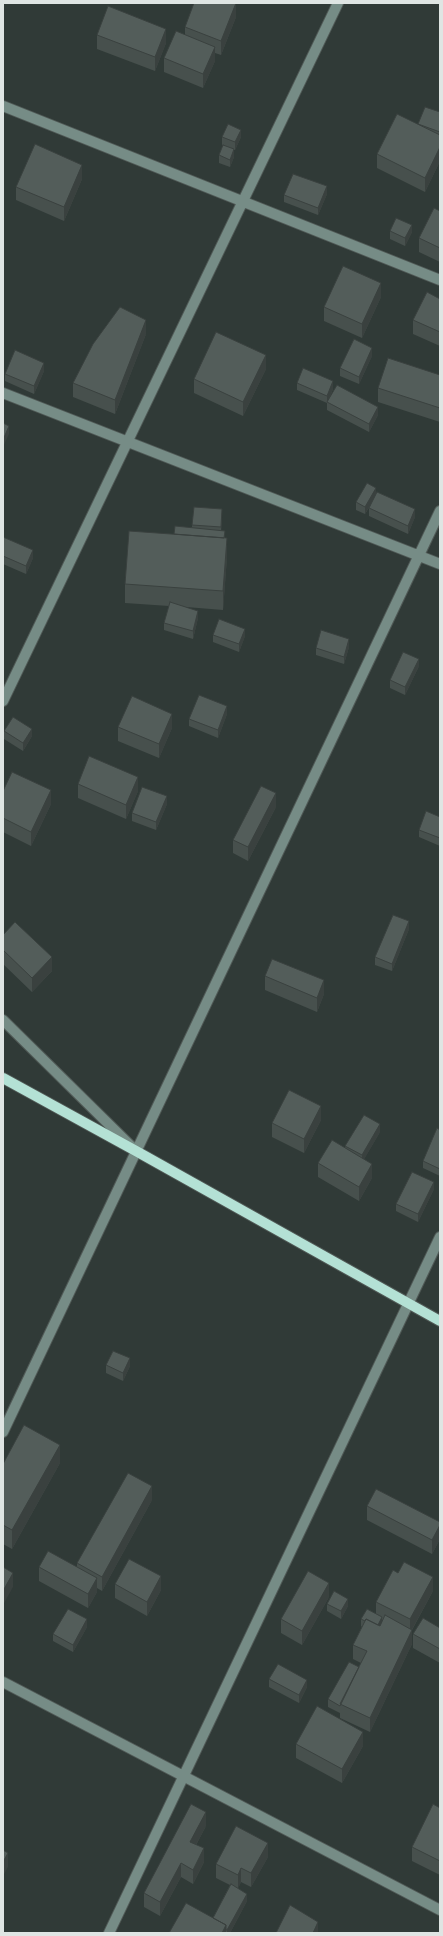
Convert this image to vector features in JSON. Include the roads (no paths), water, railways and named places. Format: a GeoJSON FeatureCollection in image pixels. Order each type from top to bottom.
{"type":"FeatureCollection","features":[{"type":"Feature","properties":{"kind":"main road"},"geometry":{"type":"LineString","coordinates":[[3,1078],[136,1150],[440,1321]]}},
{"type":"Feature","properties":{"kind":"street"},"geometry":{"type":"LineString","coordinates":[[3,701],[338,3]]}},
{"type":"Feature","properties":{"kind":"street"},"geometry":{"type":"LineString","coordinates":[[3,106],[440,280]]}},
{"type":"Feature","properties":{"kind":"street"},"geometry":{"type":"LineString","coordinates":[[3,392],[440,564]]}},
{"type":"Feature","properties":{"kind":"street"},"geometry":{"type":"LineString","coordinates":[[3,1432],[440,511]]}},
{"type":"Feature","properties":{"kind":"street"},"geometry":{"type":"LineString","coordinates":[[3,1020],[136,1150]]}},
{"type":"Feature","properties":{"kind":"street"},"geometry":{"type":"LineString","coordinates":[[109,1933],[440,1237]]}},
{"type":"Feature","properties":{"kind":"street"},"geometry":{"type":"LineString","coordinates":[[3,1682],[440,1910]]}}]}
